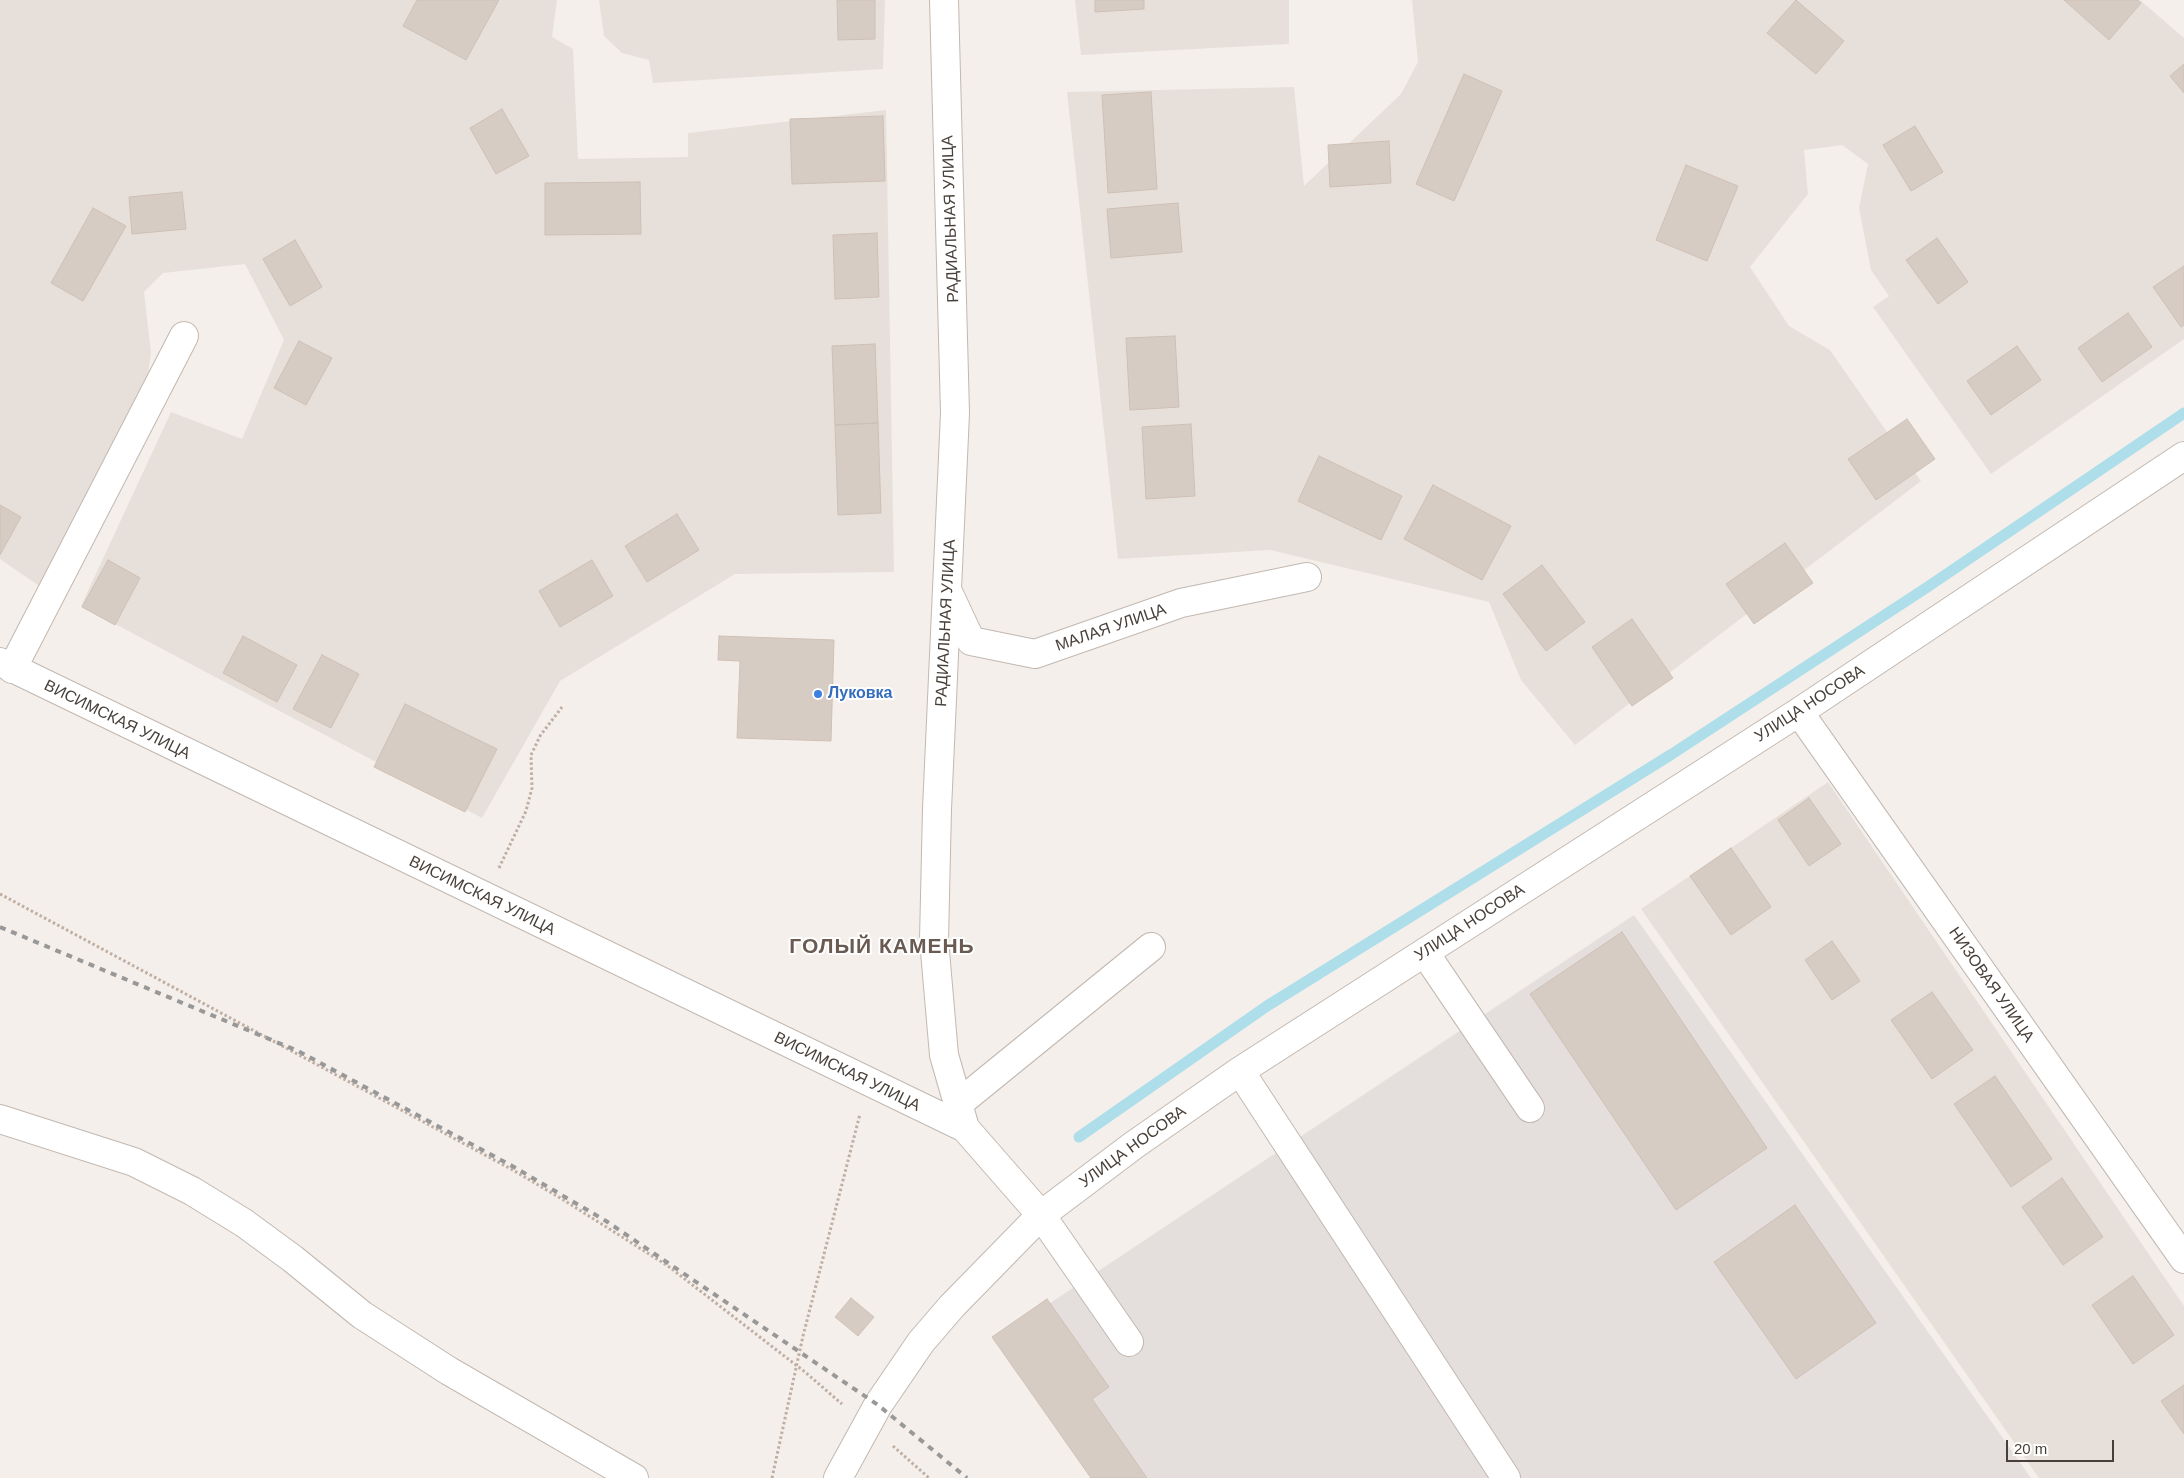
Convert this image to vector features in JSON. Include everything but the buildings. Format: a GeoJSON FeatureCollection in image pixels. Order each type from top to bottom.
{"type":"FeatureCollection","features":[{"type":"Feature","properties":{"kind":"street","name":"РАДИАЛЬНАЯ УЛИЦА"},"geometry":{"type":"LineString","coordinates":[[944,0],[955,412],[937,810],[934,940],[944,1055],[961,1116],[1041,1215],[1129,1342]]}},
{"type":"Feature","properties":{"kind":"street"},"geometry":{"type":"LineString","coordinates":[[6,666],[184,336]]}},
{"type":"Feature","properties":{"kind":"street","name":"УЛИЦА НОСОВА"},"geometry":{"type":"LineString","coordinates":[[838,1478],[878,1405],[921,1342],[952,1306],[1041,1215],[1134,1145],[1240,1071],[1799,712],[2184,456]]}},
{"type":"Feature","properties":{"kind":"street","name":"МАЛАЯ УЛИЦА"},"geometry":{"type":"LineString","coordinates":[[947,590],[971,641],[1035,654],[1181,603],[1307,577]]}},
{"type":"Feature","properties":{"kind":"street","name":"ВИСИМСКАЯ УЛИЦА"},"geometry":{"type":"LineString","coordinates":[[6,666],[868,1082],[961,1116]]}},
{"type":"Feature","properties":{"kind":"street","name":"НИЗОВАЯ УЛИЦА"},"geometry":{"type":"LineString","coordinates":[[1799,712],[2184,1259]]}},
{"type":"Feature","properties":{"kind":"street"},"geometry":{"type":"LineString","coordinates":[[961,1116],[1151,947]]}},
{"type":"Feature","properties":{"kind":"street"},"geometry":{"type":"LineString","coordinates":[[1425,952],[1530,1108]]}},
{"type":"Feature","properties":{"kind":"street"},"geometry":{"type":"LineString","coordinates":[[1240,1071],[1506,1478]]}},
{"type":"Feature","properties":{"kind":"street"},"geometry":{"type":"LineString","coordinates":[[0,1119],[134,1162],[192,1191],[272,1244],[362,1315],[394,1336],[449,1371],[634,1478]]}},
{"type":"Feature","properties":{"kind":"path"},"geometry":{"type":"LineString","coordinates":[[484,898],[526,810],[532,788],[531,756],[540,736],[562,707]]}},
{"type":"Feature","properties":{"kind":"path"},"geometry":{"type":"LineString","coordinates":[[0,894],[511,1169],[562,1199],[668,1266],[797,1366],[849,1409]]}},
{"type":"Feature","properties":{"kind":"path"},"geometry":{"type":"LineString","coordinates":[[772,1478],[803,1336],[868,1082]]}},
{"type":"Feature","properties":{"kind":"path"},"geometry":{"type":"LineString","coordinates":[[886,1440],[929,1478]]}},
{"type":"Feature","properties":{"kind":"shaded area"},"geometry":{"type":"Polygon","coordinates":[[[0,0],[557,0],[552,37],[573,49],[578,159],[688,157],[688,133],[886,110],[894,572],[735,574],[560,681],[482,818],[81,606],[171,412],[242,439],[284,340],[245,264],[163,273],[144,292],[151,353],[144,403],[42,588],[0,559],[0,0]]]}},
{"type":"Feature","properties":{"kind":"shaded area"},"geometry":{"type":"Polygon","coordinates":[[[599,0],[885,0],[883,69],[653,83],[649,60],[622,53],[604,36],[599,0]]]}},
{"type":"Feature","properties":{"kind":"shaded area"},"geometry":{"type":"Polygon","coordinates":[[[1075,0],[1289,0],[1289,44],[1081,55],[1075,0]]]}},
{"type":"Feature","properties":{"kind":"shaded area"},"geometry":{"type":"Polygon","coordinates":[[[1412,0],[2140,0],[2184,38],[2184,339],[1991,474],[1873,307],[1889,296],[1871,270],[1859,208],[1868,164],[1842,145],[1804,150],[1808,194],[1750,267],[1789,326],[1830,350],[1921,481],[1575,745],[1521,680],[1489,602],[1270,550],[1118,559],[1067,92],[1294,87],[1304,186],[1401,94],[1418,62],[1412,0]]]}},
{"type":"Feature","properties":{"kind":"shaded area"},"geometry":{"type":"Polygon","coordinates":[[[1828,782],[2184,1306],[2184,1478],[2039,1478],[1641,909],[1828,782]]]}},
{"type":"Feature","properties":{"kind":"shaded area"},"geometry":{"type":"Polygon","coordinates":[[[1634,915],[2031,1478],[1113,1478],[1011,1329],[1634,915]]]}},
{"type":"Feature","properties":{"kind":"waterway"},"geometry":{"type":"LineString","coordinates":[[1079,1137],[1267,1006],[1672,754],[1926,588],[2184,413]]}},
{"type":"Feature","properties":{"kind":"railway"},"geometry":{"type":"LineString","coordinates":[[0,927],[298,1051],[514,1167],[606,1221],[878,1405],[967,1478]]}},
{"type":"Feature","properties":{"kind":"place","name":"Луковка"},"geometry":{"type":"Point","coordinates":[818,694]}},
{"type":"Feature","properties":{"kind":"district","name":"ГОЛЫЙ КАМЕНЬ"},"geometry":{"type":"Point","coordinates":[882,947]}}]}
